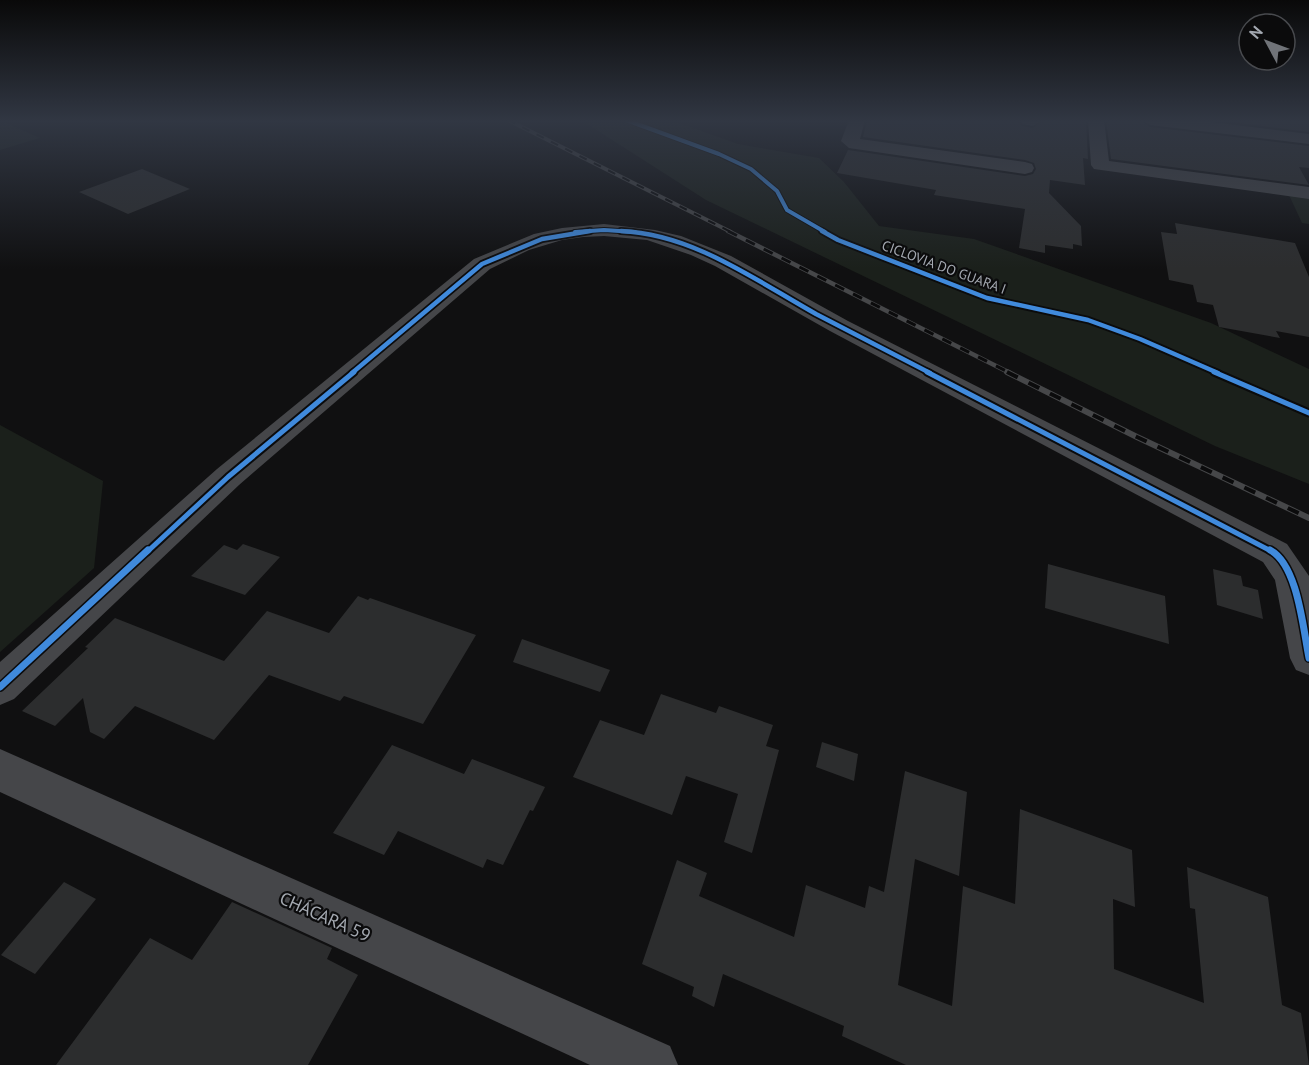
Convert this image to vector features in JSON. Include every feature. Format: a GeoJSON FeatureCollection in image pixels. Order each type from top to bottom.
{"type":"FeatureCollection","features":[{"type":"Feature","properties":{"kind":"street"},"geometry":{"type":"LineString","coordinates":[[1135,170],[1309,193]]}},
{"type":"Feature","properties":{"kind":"street"},"geometry":{"type":"LineString","coordinates":[[0,687],[228,477],[482,264],[508,249],[540,238],[587,230],[621,230],[679,242],[1275,553],[1292,577],[1309,658]]}},
{"type":"Feature","properties":{"kind":"street","name":"CHÁCARA 59"},"geometry":{"type":"LineString","coordinates":[[0,770],[651,1065]]}},
{"type":"Feature","properties":{"kind":"shaded area"},"geometry":{"type":"Polygon","coordinates":[[[659,170],[831,170],[844,182],[879,226],[974,239],[1211,323],[1309,369],[1309,484],[1215,446],[706,200],[659,170]]]}},
{"type":"Feature","properties":{"kind":"shaded area"},"geometry":{"type":"Polygon","coordinates":[[[1289,195],[1309,198],[1309,224],[1302,223],[1289,195]]]}},
{"type":"Feature","properties":{"kind":"shaded area"},"geometry":{"type":"Polygon","coordinates":[[[0,425],[103,481],[94,568],[0,652],[0,425]]]}},
{"type":"Feature","properties":{"kind":"building"},"geometry":{"type":"Polygon","coordinates":[[[140,170],[190,189],[128,214],[79,192],[140,170]]]}},
{"type":"Feature","properties":{"kind":"building"},"geometry":{"type":"Polygon","coordinates":[[[839,170],[982,170],[1025,176],[1033,174],[1036,170],[1084,170],[1085,185],[1050,180],[1049,193],[1081,226],[1082,246],[1073,244],[1073,249],[1045,245],[1045,253],[1019,248],[1025,209],[934,195],[936,190],[837,173],[839,170]]]}},
{"type":"Feature","properties":{"kind":"building"},"geometry":{"type":"Polygon","coordinates":[[[1192,170],[1300,170],[1309,185],[1192,170]]]}},
{"type":"Feature","properties":{"kind":"building"},"geometry":{"type":"Polygon","coordinates":[[[1175,223],[1295,243],[1309,277],[1309,337],[1276,331],[1280,338],[1219,327],[1213,305],[1197,302],[1193,285],[1169,280],[1161,232],[1177,234],[1175,223]]]}},
{"type":"Feature","properties":{"kind":"building"},"geometry":{"type":"Polygon","coordinates":[[[243,544],[280,557],[245,595],[191,576],[224,545],[237,550],[243,544]]]}},
{"type":"Feature","properties":{"kind":"building"},"geometry":{"type":"Polygon","coordinates":[[[1048,564],[1165,596],[1169,644],[1045,608],[1048,564]]]}},
{"type":"Feature","properties":{"kind":"building"},"geometry":{"type":"Polygon","coordinates":[[[1213,569],[1241,576],[1243,586],[1258,590],[1263,619],[1217,605],[1213,569]]]}},
{"type":"Feature","properties":{"kind":"building"},"geometry":{"type":"Polygon","coordinates":[[[358,596],[368,600],[370,598],[476,635],[423,724],[344,696],[340,701],[269,675],[214,740],[135,706],[104,739],[90,732],[83,698],[55,726],[22,711],[88,648],[85,647],[115,618],[224,661],[267,611],[329,633],[358,596]]]}},
{"type":"Feature","properties":{"kind":"building"},"geometry":{"type":"Polygon","coordinates":[[[522,639],[610,670],[600,692],[513,662],[522,639]]]}},
{"type":"Feature","properties":{"kind":"building"},"geometry":{"type":"Polygon","coordinates":[[[661,694],[716,713],[719,706],[773,725],[766,746],[779,750],[752,853],[724,842],[738,794],[686,776],[672,815],[573,777],[600,720],[644,735],[661,694]]]}},
{"type":"Feature","properties":{"kind":"building"},"geometry":{"type":"Polygon","coordinates":[[[822,742],[858,754],[854,781],[816,767],[822,742]]]}},
{"type":"Feature","properties":{"kind":"building"},"geometry":{"type":"Polygon","coordinates":[[[392,745],[464,774],[472,759],[545,787],[533,811],[530,810],[503,865],[487,859],[483,868],[398,831],[384,855],[333,833],[392,745]]]}},
{"type":"Feature","properties":{"kind":"building"},"geometry":{"type":"Polygon","coordinates":[[[905,771],[967,792],[959,876],[915,859],[898,985],[952,1006],[963,886],[1015,904],[1020,809],[1132,850],[1135,907],[1113,899],[1114,969],[1204,1003],[1195,909],[1190,908],[1187,867],[1268,897],[1282,1005],[1301,1013],[1309,1065],[906,1065],[842,1036],[844,1026],[723,974],[714,1007],[692,996],[694,987],[642,964],[677,860],[707,873],[699,896],[794,937],[806,885],[865,908],[869,886],[884,892],[905,771]]]}},
{"type":"Feature","properties":{"kind":"building"},"geometry":{"type":"Polygon","coordinates":[[[64,882],[96,899],[35,974],[1,955],[64,882]]]}},
{"type":"Feature","properties":{"kind":"building"},"geometry":{"type":"Polygon","coordinates":[[[232,902],[332,948],[327,959],[358,975],[308,1065],[56,1065],[150,938],[192,960],[232,902]]]}},
{"type":"Feature","properties":{"kind":"railway"},"geometry":{"type":"LineString","coordinates":[[607,170],[731,232]]}},
{"type":"Feature","properties":{"kind":"railway"},"geometry":{"type":"LineString","coordinates":[[728,231],[1010,373]]}},
{"type":"Feature","properties":{"kind":"railway"},"geometry":{"type":"LineString","coordinates":[[1007,372],[1137,437],[1309,518]]}},
{"type":"Feature","properties":{"kind":"cycle path","name":"CICLOVIA DO GUARA I"},"geometry":{"type":"LineString","coordinates":[[752,170],[777,191],[787,210],[838,240],[987,298],[1088,320],[1140,339],[1309,413]]}},
{"type":"Feature","properties":{"kind":"cycle path"},"geometry":{"type":"LineString","coordinates":[[0,687],[228,477],[482,264],[542,239],[562,234],[604,230],[648,234],[674,241],[723,261],[816,314],[1275,553],[1292,577],[1309,658]]}}]}
